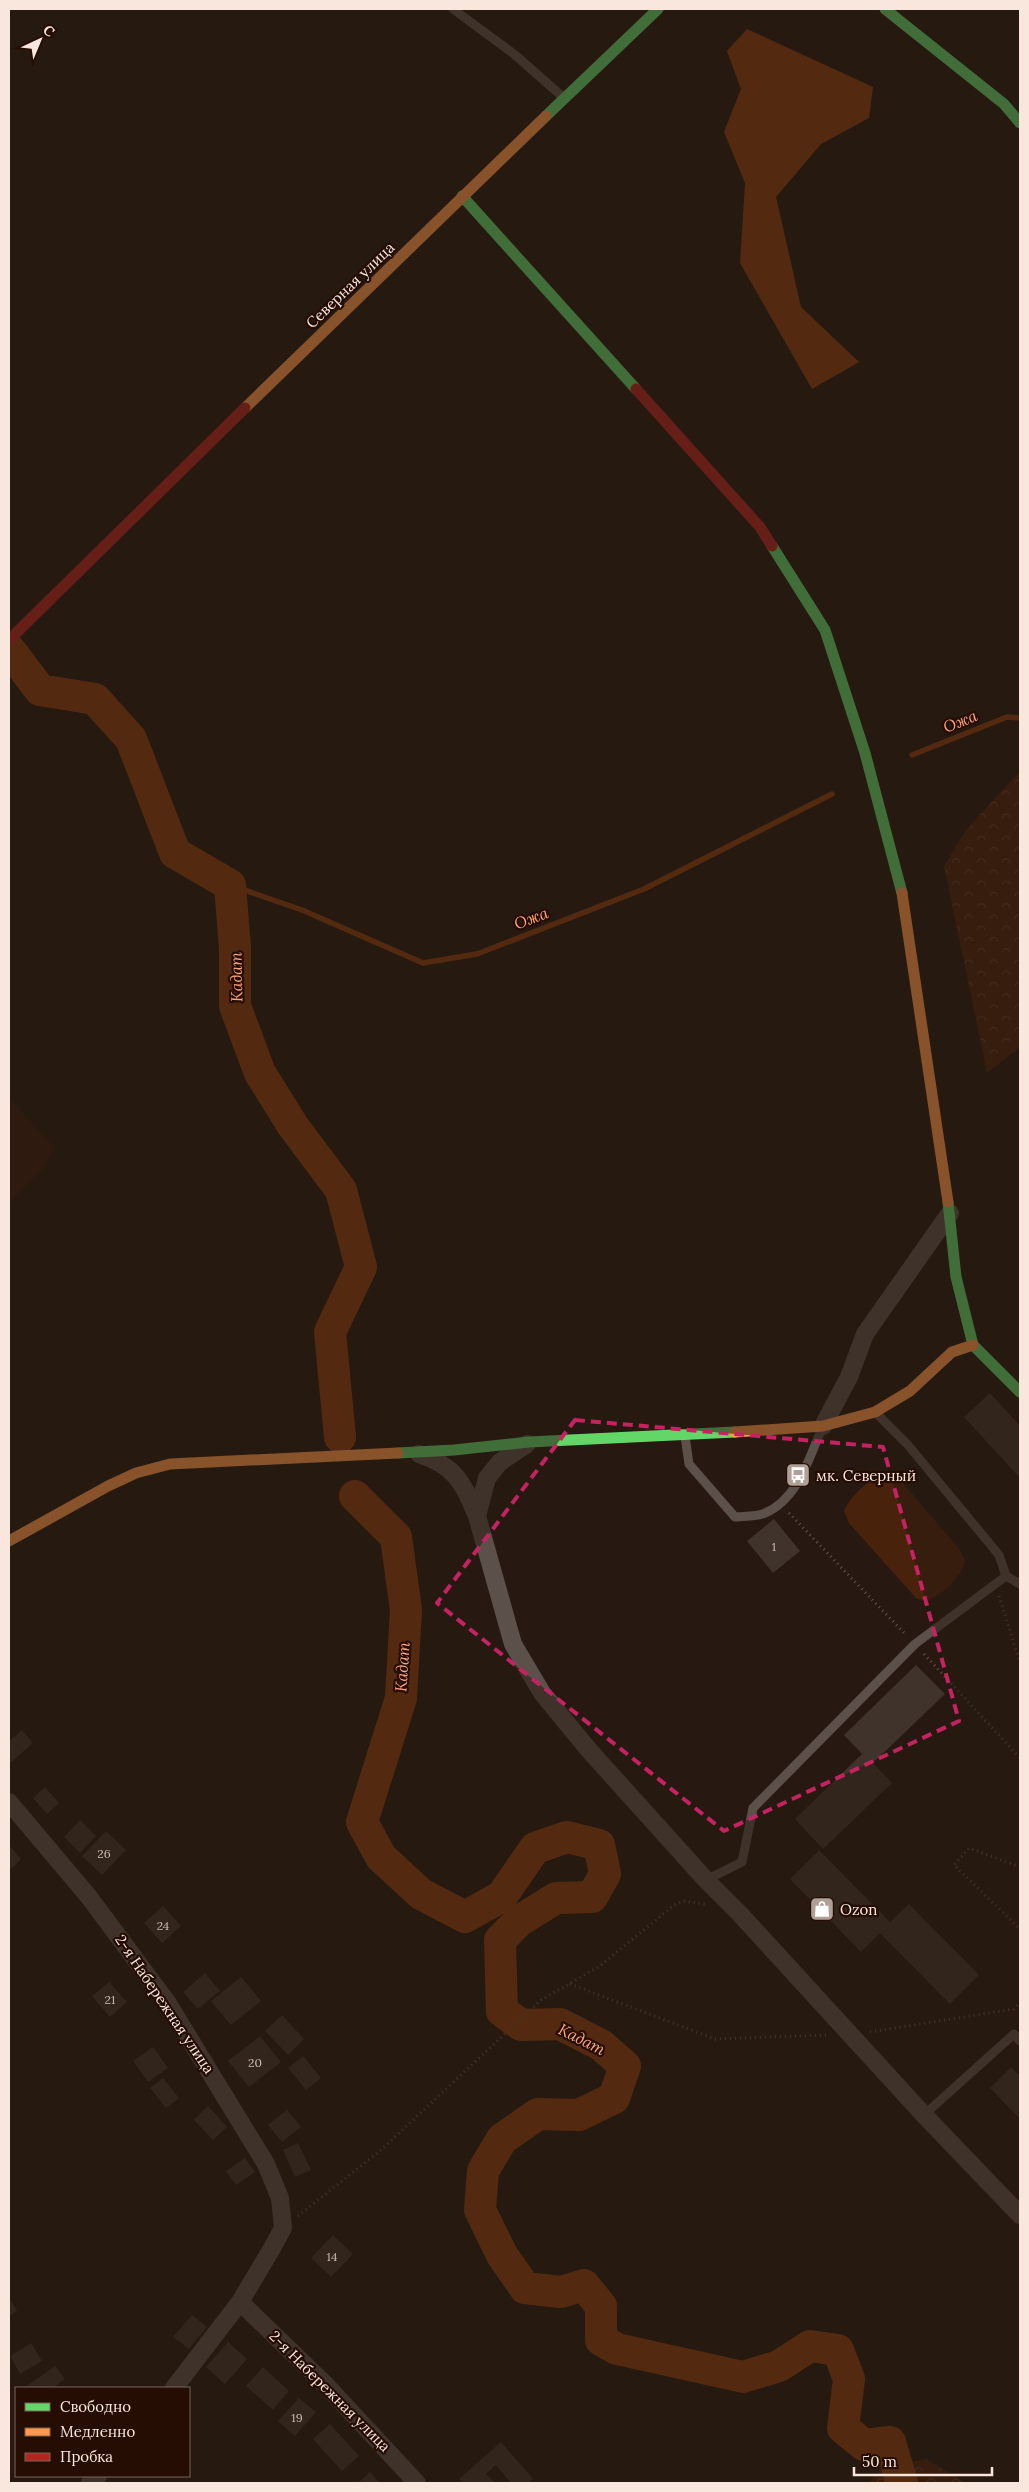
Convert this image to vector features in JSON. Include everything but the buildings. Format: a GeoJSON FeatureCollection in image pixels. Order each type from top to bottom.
{"type":"FeatureCollection","features":[{"type":"Feature","properties":{"kind":"street","name":"Северная улица"},"geometry":{"type":"LineString","coordinates":[[9,640],[462,196],[658,9]]}},
{"type":"Feature","properties":{"kind":"street"},"geometry":{"type":"LineString","coordinates":[[885,9],[1004,104],[1020,123]]}},
{"type":"Feature","properties":{"kind":"street"},"geometry":{"type":"LineString","coordinates":[[462,196],[760,528],[824,630],[865,753],[901,888],[950,1213],[956,1277],[973,1345],[1020,1392]]}},
{"type":"Feature","properties":{"kind":"street"},"geometry":{"type":"LineString","coordinates":[[823,1426],[849,1377],[865,1334],[950,1213]]}},
{"type":"Feature","properties":{"kind":"street"},"geometry":{"type":"LineString","coordinates":[[9,1541],[136,1472],[170,1464],[414,1452],[530,1442],[685,1436],[823,1426],[875,1412],[910,1391],[952,1352],[973,1345]]}},
{"type":"Feature","properties":{"kind":"street"},"geometry":{"type":"LineString","coordinates":[[477,1516],[487,1478],[500,1462],[530,1442]]}},
{"type":"Feature","properties":{"kind":"street"},"geometry":{"type":"LineString","coordinates":[[414,1452],[436,1460],[461,1480],[477,1516],[513,1644],[542,1693],[588,1749],[706,1880],[740,1913],[924,2116],[1020,2215]]}},
{"type":"Feature","properties":{"kind":"street","name":"2-я Набережная улица"},"geometry":{"type":"LineString","coordinates":[[9,1802],[90,1897],[167,2002],[266,2164],[280,2198],[283,2228]]}},
{"type":"Feature","properties":{"kind":"street"},"geometry":{"type":"LineString","coordinates":[[175,2387],[240,2302],[283,2228]]}},
{"type":"Feature","properties":{"kind":"street","name":"2-я Набережная улица"},"geometry":{"type":"LineString","coordinates":[[240,2302],[326,2385],[417,2483]]}},
{"type":"Feature","properties":{"kind":"lane"},"geometry":{"type":"LineString","coordinates":[[453,9],[514,54],[564,99]]}},
{"type":"Feature","properties":{"kind":"lane"},"geometry":{"type":"LineString","coordinates":[[875,1412],[908,1445],[999,1555],[1006,1576],[1020,1584]]}},
{"type":"Feature","properties":{"kind":"lane"},"geometry":{"type":"LineString","coordinates":[[685,1436],[689,1464],[735,1517],[764,1514],[781,1504],[794,1489],[823,1426]]}},
{"type":"Feature","properties":{"kind":"lane"},"geometry":{"type":"LineString","coordinates":[[706,1880],[742,1862],[753,1808],[915,1644],[996,1586],[1006,1576]]}},
{"type":"Feature","properties":{"kind":"lane"},"geometry":{"type":"LineString","coordinates":[[924,2116],[1014,2034],[1020,2041]]}},
{"type":"Feature","properties":{"kind":"path"},"geometry":{"type":"LineString","coordinates":[[781,1504],[915,1644],[1020,1758]]}},
{"type":"Feature","properties":{"kind":"path"},"geometry":{"type":"LineString","coordinates":[[996,1586],[1020,1663]]}},
{"type":"Feature","properties":{"kind":"path"},"geometry":{"type":"LineString","coordinates":[[1020,1867],[969,1848],[954,1865],[1020,1929]]}},
{"type":"Feature","properties":{"kind":"path"},"geometry":{"type":"LineString","coordinates":[[283,2228],[381,2150],[541,2000],[600,1966],[674,1905],[683,1901],[712,1906]]}},
{"type":"Feature","properties":{"kind":"path"},"geometry":{"type":"LineString","coordinates":[[570,1984],[715,2039],[850,2035],[1014,2009],[1020,2003]]}},
{"type":"Feature","properties":{"kind":"highlighted area"},"geometry":{"type":"Polygon","coordinates":[[[575,1420],[883,1447],[959,1721],[724,1831],[437,1603],[575,1420]]]}},
{"type":"Feature","properties":{"kind":"shaded area"},"geometry":{"type":"Polygon","coordinates":[[[747,29],[873,87],[869,118],[821,144],[776,197],[801,307],[859,362],[812,389],[740,263],[745,183],[724,132],[741,89],[727,51],[747,29]]]}},
{"type":"Feature","properties":{"kind":"shaded area"},"geometry":{"type":"Polygon","coordinates":[[[9,1098],[54,1147],[43,1169],[9,1204],[9,1098]]]}},
{"type":"Feature","properties":{"kind":"green space"},"geometry":{"type":"Polygon","coordinates":[[[1020,771],[1020,1047],[987,1073],[944,866],[966,830],[1020,771]]]}},
{"type":"Feature","properties":{"kind":"green space"},"geometry":{"type":"Polygon","coordinates":[[[886,1473],[897,1476],[960,1550],[965,1561],[955,1580],[944,1591],[925,1601],[916,1598],[849,1523],[844,1511],[851,1499],[862,1488],[886,1473]]]}},
{"type":"Feature","properties":{"kind":"green space"},"geometry":{"type":"Polygon","coordinates":[[[926,2459],[966,2483],[868,2483],[883,2467],[926,2459]]]}},
{"type":"Feature","properties":{"kind":"waterway","name":"Кадат"},"geometry":{"type":"LineString","coordinates":[[9,649],[40,690],[95,699],[131,739],[175,853],[230,885],[235,948],[235,1006],[260,1073],[293,1126],[341,1190],[361,1267],[330,1332],[340,1437]]}},
{"type":"Feature","properties":{"kind":"waterway","name":"Ожа"},"geometry":{"type":"LineString","coordinates":[[912,755],[1007,717],[1020,718]]}},
{"type":"Feature","properties":{"kind":"waterway","name":"Ожа"},"geometry":{"type":"LineString","coordinates":[[230,885],[302,910],[423,963],[477,954],[644,889],[832,794]]}},
{"type":"Feature","properties":{"kind":"waterway","name":"Кадат"},"geometry":{"type":"LineString","coordinates":[[355,1496],[396,1537],[406,1610],[401,1698],[362,1822],[381,1857],[421,1894],[465,1917],[502,1896],[535,1848],[567,1837],[599,1845],[605,1874],[592,1897],[556,1898],[519,1921],[500,1940],[502,2011],[521,2025],[560,2024],[601,2045],[625,2066],[614,2098],[579,2115],[538,2114],[502,2139],[483,2171],[480,2210],[502,2255],[525,2288],[561,2292],[584,2285],[601,2306],[601,2340],[617,2349],[743,2377],[779,2366],[810,2346],[838,2350],[849,2379],[843,2428],[864,2445],[890,2442],[902,2483]]}},
{"type":"Feature","properties":{"kind":"traffic: fast"},"geometry":{"type":"LineString","coordinates":[[546,116],[658,9]]}},
{"type":"Feature","properties":{"kind":"traffic: fast"},"geometry":{"type":"LineString","coordinates":[[885,9],[1004,104],[1020,123]]}},
{"type":"Feature","properties":{"kind":"traffic: fast"},"geometry":{"type":"LineString","coordinates":[[462,196],[636,389]]}},
{"type":"Feature","properties":{"kind":"traffic: fast"},"geometry":{"type":"LineString","coordinates":[[772,546],[825,630],[865,753],[902,893]]}},
{"type":"Feature","properties":{"kind":"traffic: fast"},"geometry":{"type":"LineString","coordinates":[[948,1202],[956,1277],[973,1345],[1020,1392]]}},
{"type":"Feature","properties":{"kind":"traffic: fast"},"geometry":{"type":"LineString","coordinates":[[398,1453],[454,1450],[529,1442],[735,1432]]}},
{"type":"Feature","properties":{"kind":"traffic: slow"},"geometry":{"type":"LineString","coordinates":[[245,408],[546,116]]}},
{"type":"Feature","properties":{"kind":"traffic: slow"},"geometry":{"type":"LineString","coordinates":[[902,893],[948,1202]]}},
{"type":"Feature","properties":{"kind":"traffic: slow"},"geometry":{"type":"LineString","coordinates":[[735,1432],[823,1426],[875,1412],[910,1391],[952,1352],[973,1345]]}},
{"type":"Feature","properties":{"kind":"traffic: slow"},"geometry":{"type":"LineString","coordinates":[[9,1541],[108,1486],[136,1473],[170,1464],[398,1453]]}},
{"type":"Feature","properties":{"kind":"traffic: jam"},"geometry":{"type":"LineString","coordinates":[[636,389],[760,527],[772,546]]}},
{"type":"Feature","properties":{"kind":"traffic: jam"},"geometry":{"type":"LineString","coordinates":[[9,640],[245,408]]}},
{"type":"Feature","properties":{"kind":"place","name":"мк. Северный"},"geometry":{"type":"Point","coordinates":[798,1475]}},
{"type":"Feature","properties":{"kind":"place","name":"Ozon"},"geometry":{"type":"Point","coordinates":[822,1909]}}]}
